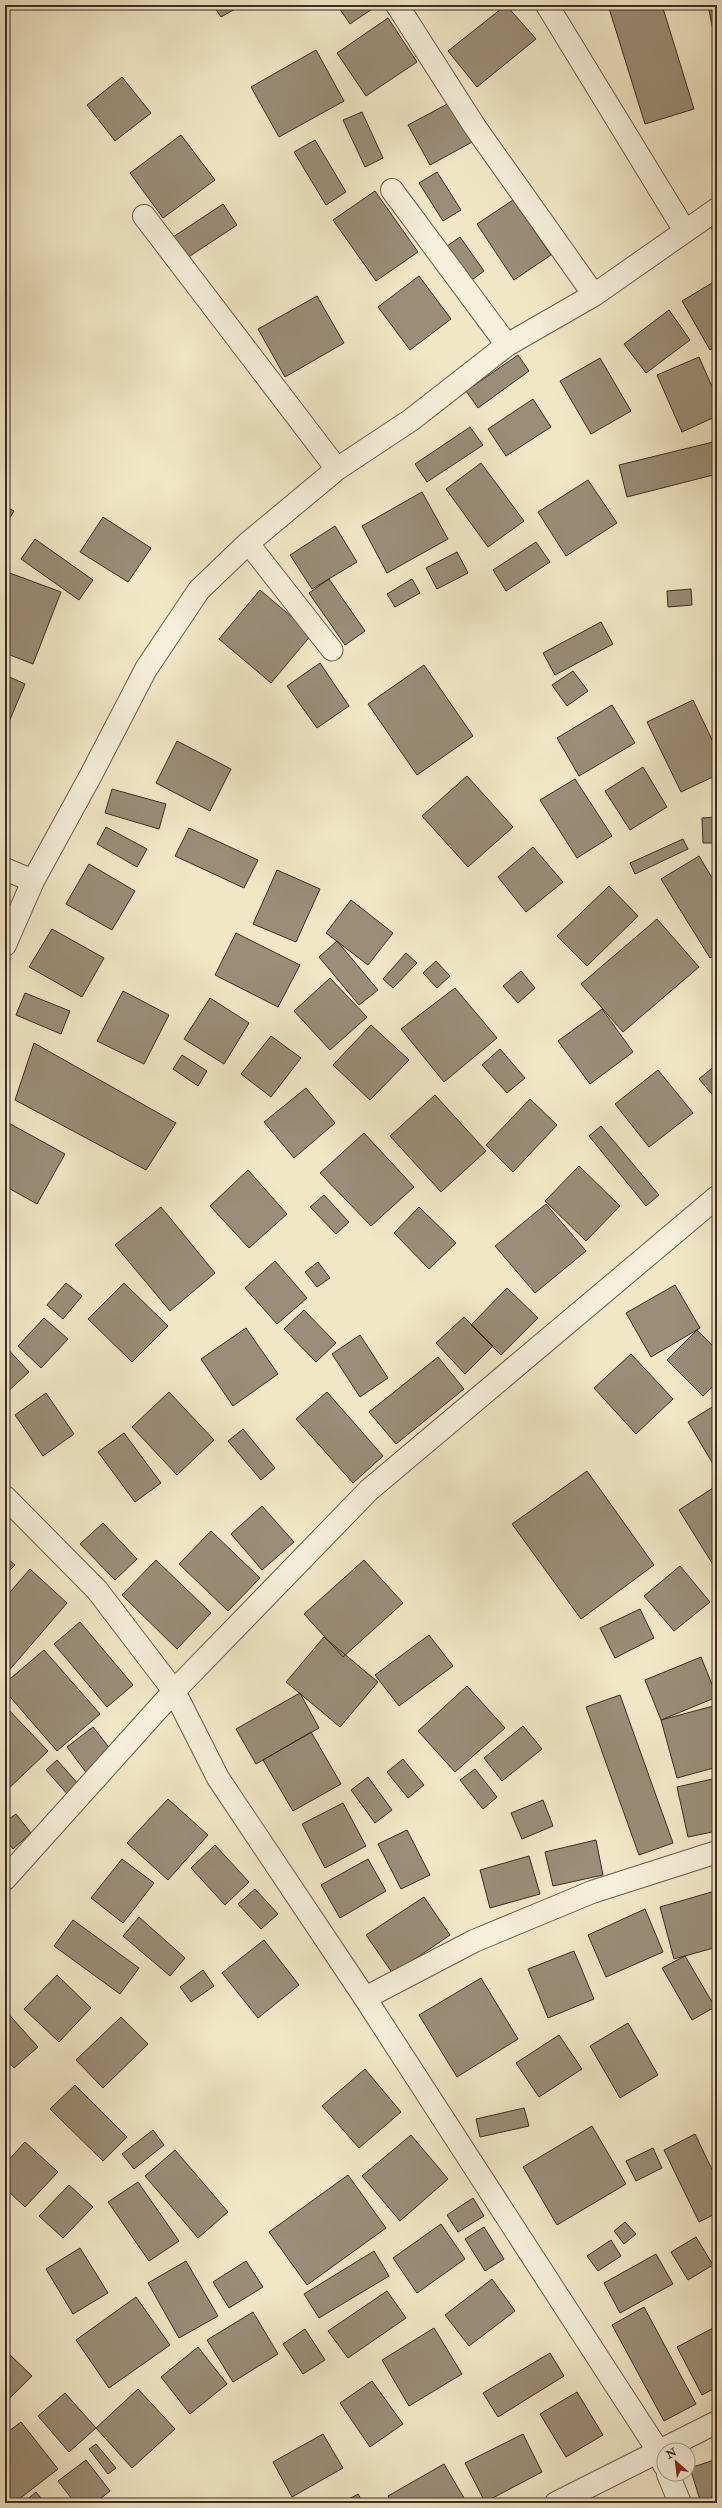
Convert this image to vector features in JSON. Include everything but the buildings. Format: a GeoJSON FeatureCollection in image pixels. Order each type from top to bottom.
{"type":"FeatureCollection","features":[{"type":"Feature","properties":{"kind":"street"},"geometry":{"type":"LineString","coordinates":[[397,5],[475,127],[594,294]]}},
{"type":"Feature","properties":{"kind":"street"},"geometry":{"type":"LineString","coordinates":[[547,5],[684,231]]}},
{"type":"Feature","properties":{"kind":"street"},"geometry":{"type":"LineString","coordinates":[[392,190],[507,345]]}},
{"type":"Feature","properties":{"kind":"street"},"geometry":{"type":"LineString","coordinates":[[5,945],[32,882],[91,776],[146,669],[199,590],[248,543],[337,469],[411,420],[507,345],[594,294],[717,209]]}},
{"type":"Feature","properties":{"kind":"street"},"geometry":{"type":"LineString","coordinates":[[144,216],[337,469]]}},
{"type":"Feature","properties":{"kind":"street"},"geometry":{"type":"LineString","coordinates":[[5,869],[32,882]]}},
{"type":"Feature","properties":{"kind":"street"},"geometry":{"type":"LineString","coordinates":[[5,1879],[174,1691],[370,1490],[717,1196]]}},
{"type":"Feature","properties":{"kind":"street"},"geometry":{"type":"LineString","coordinates":[[5,1497],[97,1590],[174,1691],[218,1778],[365,1998],[656,2450]]}},
{"type":"Feature","properties":{"kind":"street"},"geometry":{"type":"LineString","coordinates":[[365,1998],[480,1938],[592,1892],[717,1852]]}},
{"type":"Feature","properties":{"kind":"street"},"geometry":{"type":"LineString","coordinates":[[686,2442],[717,2422]]}},
{"type":"Feature","properties":{"kind":"street"},"geometry":{"type":"LineString","coordinates":[[556,2503],[656,2460]]}},
{"type":"Feature","properties":{"kind":"street"},"geometry":{"type":"LineString","coordinates":[[671,2482],[680,2503]]}},
{"type":"Feature","properties":{"kind":"lane"},"geometry":{"type":"LineString","coordinates":[[248,543],[332,650]]}}]}
